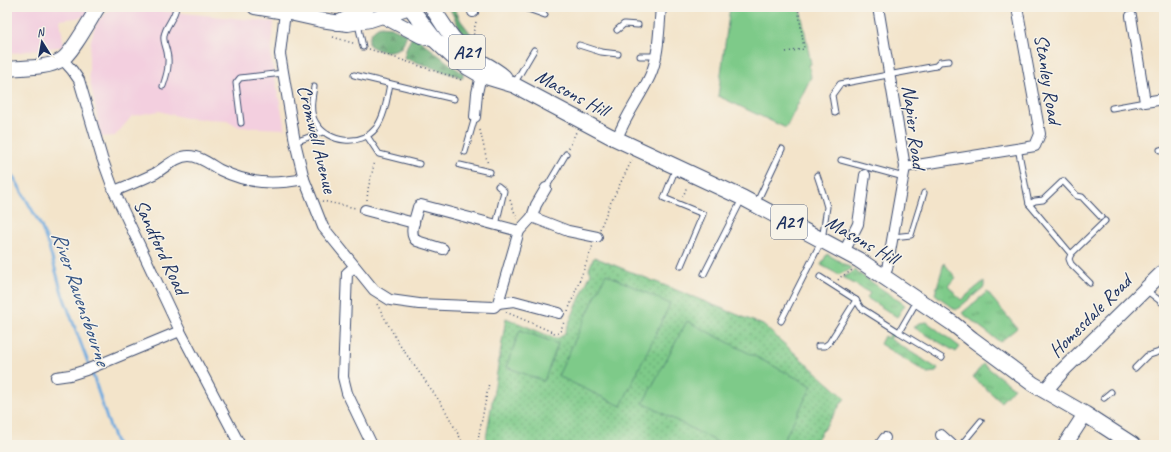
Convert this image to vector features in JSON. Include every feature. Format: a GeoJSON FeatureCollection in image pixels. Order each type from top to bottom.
{"type":"FeatureCollection","features":[{"type":"Feature","properties":{"kind":"main road"},"geometry":{"type":"LineString","coordinates":[[7,69],[51,64],[63,60],[78,40],[98,7]]}},
{"type":"Feature","properties":{"kind":"main road","name":"Masons Hill"},"geometry":{"type":"LineString","coordinates":[[255,7],[338,23],[358,23],[410,7],[435,40],[452,56],[468,68],[481,75],[514,85],[617,139],[749,201],[859,260],[952,322],[1019,374],[1045,391]]}},
{"type":"Feature","properties":{"kind":"main road"},"geometry":{"type":"LineString","coordinates":[[338,23],[368,7]]}},
{"type":"Feature","properties":{"kind":"main road","name":"Masons Hill"},"geometry":{"type":"LineString","coordinates":[[432,7],[448,33],[461,48],[474,58],[501,74],[514,85]]}},
{"type":"Feature","properties":{"kind":"main road"},"geometry":{"type":"LineString","coordinates":[[383,16],[421,36],[435,40]]}},
{"type":"Feature","properties":{"kind":"main road","name":"Homesdale Road"},"geometry":{"type":"LineString","coordinates":[[1045,391],[1062,371],[1164,271]]}},
{"type":"Feature","properties":{"kind":"main road","name":"A21"},"geometry":{"type":"LineString","coordinates":[[1045,391],[1132,445]]}},
{"type":"Feature","properties":{"kind":"main road"},"geometry":{"type":"LineString","coordinates":[[1065,445],[1084,414]]}},
{"type":"Feature","properties":{"kind":"street"},"geometry":{"type":"LineString","coordinates":[[617,139],[630,111],[650,76],[655,56],[661,7]]}},
{"type":"Feature","properties":{"kind":"street","name":"Napier Road"},"geometry":{"type":"LineString","coordinates":[[878,7],[890,75],[904,172],[887,269],[883,275]]}},
{"type":"Feature","properties":{"kind":"street","name":"Stanley Road"},"geometry":{"type":"LineString","coordinates":[[904,172],[1018,148],[1035,146],[1040,134],[1017,7]]}},
{"type":"Feature","properties":{"kind":"street","name":"Cromwell Avenue"},"geometry":{"type":"LineString","coordinates":[[285,12],[280,54],[282,73],[295,142],[304,179],[323,227],[374,290],[390,300],[419,304],[486,307],[494,307],[498,303]]}},
{"type":"Feature","properties":{"kind":"street"},"geometry":{"type":"LineString","coordinates":[[1131,16],[1146,102],[1164,99]]}},
{"type":"Feature","properties":{"kind":"street","name":"Sandford Road"},"geometry":{"type":"LineString","coordinates":[[63,60],[79,80],[102,158],[114,191],[180,331],[240,445]]}},
{"type":"Feature","properties":{"kind":"street"},"geometry":{"type":"LineString","coordinates":[[475,117],[477,93],[481,75]]}},
{"type":"Feature","properties":{"kind":"street"},"geometry":{"type":"LineString","coordinates":[[114,191],[155,173],[178,159],[189,156],[197,157],[230,174],[248,180],[278,183],[304,179]]}},
{"type":"Feature","properties":{"kind":"street"},"geometry":{"type":"LineString","coordinates":[[844,252],[858,224],[865,175]]}},
{"type":"Feature","properties":{"kind":"street"},"geometry":{"type":"LineString","coordinates":[[546,188],[536,205],[532,217],[518,231],[498,303],[514,301],[559,313]]}},
{"type":"Feature","properties":{"kind":"street"},"geometry":{"type":"LineString","coordinates":[[443,249],[416,242],[413,239],[411,234],[418,207],[421,205],[518,231]]}},
{"type":"Feature","properties":{"kind":"street"},"geometry":{"type":"LineString","coordinates":[[365,210],[414,223]]}},
{"type":"Feature","properties":{"kind":"street"},"geometry":{"type":"LineString","coordinates":[[532,217],[568,231],[597,237]]}},
{"type":"Feature","properties":{"kind":"street"},"geometry":{"type":"LineString","coordinates":[[354,267],[347,273],[343,377],[347,393],[372,445]]}},
{"type":"Feature","properties":{"kind":"street"},"geometry":{"type":"LineString","coordinates":[[56,377],[70,375],[90,368],[180,331]]}},
{"type":"Feature","properties":{"kind":"street"},"geometry":{"type":"LineString","coordinates":[[940,435],[952,445]]}},
{"type":"Feature","properties":{"kind":"lane"},"geometry":{"type":"LineString","coordinates":[[163,86],[169,71],[168,52],[164,36],[165,31],[174,16],[176,7]]}},
{"type":"Feature","properties":{"kind":"lane"},"geometry":{"type":"LineString","coordinates":[[517,7],[546,15]]}},
{"type":"Feature","properties":{"kind":"lane"},"geometry":{"type":"LineString","coordinates":[[358,23],[363,47]]}},
{"type":"Feature","properties":{"kind":"lane"},"geometry":{"type":"LineString","coordinates":[[617,30],[624,24],[638,25]]}},
{"type":"Feature","properties":{"kind":"lane"},"geometry":{"type":"LineString","coordinates":[[579,45],[601,52],[618,54]]}},
{"type":"Feature","properties":{"kind":"lane"},"geometry":{"type":"LineString","coordinates":[[514,85],[534,50]]}},
{"type":"Feature","properties":{"kind":"lane"},"geometry":{"type":"LineString","coordinates":[[640,56],[655,56]]}},
{"type":"Feature","properties":{"kind":"lane"},"geometry":{"type":"LineString","coordinates":[[835,113],[832,95],[840,84],[936,66],[940,62],[949,61]]}},
{"type":"Feature","properties":{"kind":"lane"},"geometry":{"type":"LineString","coordinates":[[241,123],[236,86],[237,81],[240,78],[282,73]]}},
{"type":"Feature","properties":{"kind":"lane"},"geometry":{"type":"LineString","coordinates":[[354,75],[454,99]]}},
{"type":"Feature","properties":{"kind":"lane"},"geometry":{"type":"LineString","coordinates":[[314,87],[312,110],[315,122],[323,132],[340,140],[361,139],[376,129],[380,122],[390,84]]}},
{"type":"Feature","properties":{"kind":"lane"},"geometry":{"type":"LineString","coordinates":[[1112,108],[1146,102]]}},
{"type":"Feature","properties":{"kind":"lane"},"geometry":{"type":"LineString","coordinates":[[465,152],[475,117]]}},
{"type":"Feature","properties":{"kind":"lane"},"geometry":{"type":"LineString","coordinates":[[295,142],[323,132]]}},
{"type":"Feature","properties":{"kind":"lane"},"geometry":{"type":"LineString","coordinates":[[367,136],[379,154],[419,164]]}},
{"type":"Feature","properties":{"kind":"lane"},"geometry":{"type":"LineString","coordinates":[[1018,148],[1029,204],[1071,254]]}},
{"type":"Feature","properties":{"kind":"lane"},"geometry":{"type":"LineString","coordinates":[[704,274],[782,150]]}},
{"type":"Feature","properties":{"kind":"lane"},"geometry":{"type":"LineString","coordinates":[[546,188],[566,154]]}},
{"type":"Feature","properties":{"kind":"lane"},"geometry":{"type":"LineString","coordinates":[[841,160],[904,172]]}},
{"type":"Feature","properties":{"kind":"lane"},"geometry":{"type":"LineString","coordinates":[[460,165],[490,172]]}},
{"type":"Feature","properties":{"kind":"lane"},"geometry":{"type":"LineString","coordinates":[[676,167],[664,198],[703,214],[681,266]]}},
{"type":"Feature","properties":{"kind":"lane"},"geometry":{"type":"LineString","coordinates":[[781,320],[822,240],[827,207],[817,175]]}},
{"type":"Feature","properties":{"kind":"lane"},"geometry":{"type":"LineString","coordinates":[[1029,204],[1035,201],[1043,200],[1063,181],[1078,196],[1082,197],[1103,219],[1071,254],[1069,259],[1071,264],[1090,283]]}},
{"type":"Feature","properties":{"kind":"lane"},"geometry":{"type":"LineString","coordinates":[[496,225],[504,192],[498,186]]}},
{"type":"Feature","properties":{"kind":"lane"},"geometry":{"type":"LineString","coordinates":[[893,237],[911,235],[924,193]]}},
{"type":"Feature","properties":{"kind":"lane"},"geometry":{"type":"LineString","coordinates":[[820,277],[856,300],[861,308],[942,358]]}},
{"type":"Feature","properties":{"kind":"lane"},"geometry":{"type":"LineString","coordinates":[[1145,289],[1164,304]]}},
{"type":"Feature","properties":{"kind":"lane"},"geometry":{"type":"LineString","coordinates":[[899,332],[918,299]]}},
{"type":"Feature","properties":{"kind":"lane"},"geometry":{"type":"LineString","coordinates":[[818,346],[825,346],[829,343],[856,300]]}},
{"type":"Feature","properties":{"kind":"lane"},"geometry":{"type":"LineString","coordinates":[[1136,368],[1147,356],[1159,352],[1164,347]]}},
{"type":"Feature","properties":{"kind":"lane"},"geometry":{"type":"LineString","coordinates":[[1104,398],[1111,392]]}},
{"type":"Feature","properties":{"kind":"lane"},"geometry":{"type":"LineString","coordinates":[[961,445],[981,421]]}},
{"type":"Feature","properties":{"kind":"path"},"geometry":{"type":"LineString","coordinates":[[786,52],[804,49],[798,7]]}},
{"type":"Feature","properties":{"kind":"path"},"geometry":{"type":"LineString","coordinates":[[473,10],[478,14],[473,33],[488,53]]}},
{"type":"Feature","properties":{"kind":"path"},"geometry":{"type":"LineString","coordinates":[[333,37],[462,80]]}},
{"type":"Feature","properties":{"kind":"path"},"geometry":{"type":"LineString","coordinates":[[475,117],[481,133],[490,172]]}},
{"type":"Feature","properties":{"kind":"path"},"geometry":{"type":"LineString","coordinates":[[566,154],[577,130]]}},
{"type":"Feature","properties":{"kind":"path"},"geometry":{"type":"LineString","coordinates":[[581,277],[610,204],[638,149]]}},
{"type":"Feature","properties":{"kind":"path"},"geometry":{"type":"LineString","coordinates":[[312,200],[325,201],[365,210],[368,189],[376,158],[379,154]]}},
{"type":"Feature","properties":{"kind":"path"},"geometry":{"type":"LineString","coordinates":[[680,205],[692,175]]}},
{"type":"Feature","properties":{"kind":"path"},"geometry":{"type":"LineString","coordinates":[[504,192],[514,208],[518,231]]}},
{"type":"Feature","properties":{"kind":"path"},"geometry":{"type":"LineString","coordinates":[[834,287],[841,276],[852,271],[859,260]]}},
{"type":"Feature","properties":{"kind":"path"},"geometry":{"type":"LineString","coordinates":[[374,290],[376,300],[399,344],[443,406],[464,445]]}},
{"type":"Feature","properties":{"kind":"path"},"geometry":{"type":"LineString","coordinates":[[478,445],[489,383]]}},
{"type":"Feature","properties":{"kind":"shaded area"},"geometry":{"type":"Polygon","coordinates":[[[7,7],[96,7],[97,15],[60,20],[64,46],[7,54],[7,7]]]}},
{"type":"Feature","properties":{"kind":"shaded area"},"geometry":{"type":"Polygon","coordinates":[[[113,7],[147,7],[162,11],[274,22],[271,58],[285,129],[239,127],[227,120],[185,118],[159,111],[132,116],[115,136],[101,137],[89,76],[89,56],[94,29],[99,20],[113,7]]]}},
{"type":"Feature","properties":{"kind":"green space"},"geometry":{"type":"Polygon","coordinates":[[[449,7],[454,7],[461,21],[472,35],[462,33],[449,7]]]}},
{"type":"Feature","properties":{"kind":"green space"},"geometry":{"type":"Polygon","coordinates":[[[730,7],[800,7],[811,64],[809,65],[811,77],[786,128],[718,96],[730,7]]]}},
{"type":"Feature","properties":{"kind":"green space"},"geometry":{"type":"Polygon","coordinates":[[[380,26],[391,27],[407,34],[402,47],[390,51],[381,51],[369,45],[371,33],[380,26]]]}},
{"type":"Feature","properties":{"kind":"green space"},"geometry":{"type":"Polygon","coordinates":[[[413,35],[463,73],[463,78],[404,58],[407,46],[413,35]]]}},
{"type":"Feature","properties":{"kind":"green space"},"geometry":{"type":"Polygon","coordinates":[[[827,254],[851,268],[839,275],[821,265],[827,254]]]}},
{"type":"Feature","properties":{"kind":"green space"},"geometry":{"type":"Polygon","coordinates":[[[594,257],[763,325],[845,398],[813,445],[485,445],[506,318],[554,338],[564,334],[591,273],[589,269],[594,257]]]}},
{"type":"Feature","properties":{"kind":"green space"},"geometry":{"type":"Polygon","coordinates":[[[944,263],[956,278],[948,285],[961,300],[984,281],[984,287],[956,310],[935,294],[944,263]]]}},
{"type":"Feature","properties":{"kind":"green space"},"geometry":{"type":"Polygon","coordinates":[[[854,270],[905,305],[897,317],[867,298],[870,293],[842,277],[850,274],[854,270]]]}},
{"type":"Feature","properties":{"kind":"green space"},"geometry":{"type":"Polygon","coordinates":[[[606,274],[670,304],[621,406],[558,376],[606,274]]]}},
{"type":"Feature","properties":{"kind":"green space"},"geometry":{"type":"Polygon","coordinates":[[[987,292],[1017,328],[1000,342],[962,313],[987,292]]]}},
{"type":"Feature","properties":{"kind":"green space"},"geometry":{"type":"Polygon","coordinates":[[[687,321],[812,386],[781,445],[723,445],[643,403],[687,321]]]}},
{"type":"Feature","properties":{"kind":"green space"},"geometry":{"type":"Polygon","coordinates":[[[927,322],[960,347],[956,352],[913,327],[919,323],[927,322]]]}},
{"type":"Feature","properties":{"kind":"green space"},"geometry":{"type":"Polygon","coordinates":[[[520,330],[558,344],[544,381],[506,367],[520,330]]]}},
{"type":"Feature","properties":{"kind":"green space"},"geometry":{"type":"Polygon","coordinates":[[[891,332],[894,334],[890,339],[938,369],[936,372],[927,373],[880,344],[884,336],[888,338],[891,332]]]}},
{"type":"Feature","properties":{"kind":"green space"},"geometry":{"type":"Polygon","coordinates":[[[983,364],[1014,388],[1001,402],[973,377],[983,364]]]}},
{"type":"Feature","properties":{"kind":"waterway","name":"River Ravensbourne"},"geometry":{"type":"LineString","coordinates":[[7,165],[41,226],[49,247],[62,293],[117,445]]}}]}
